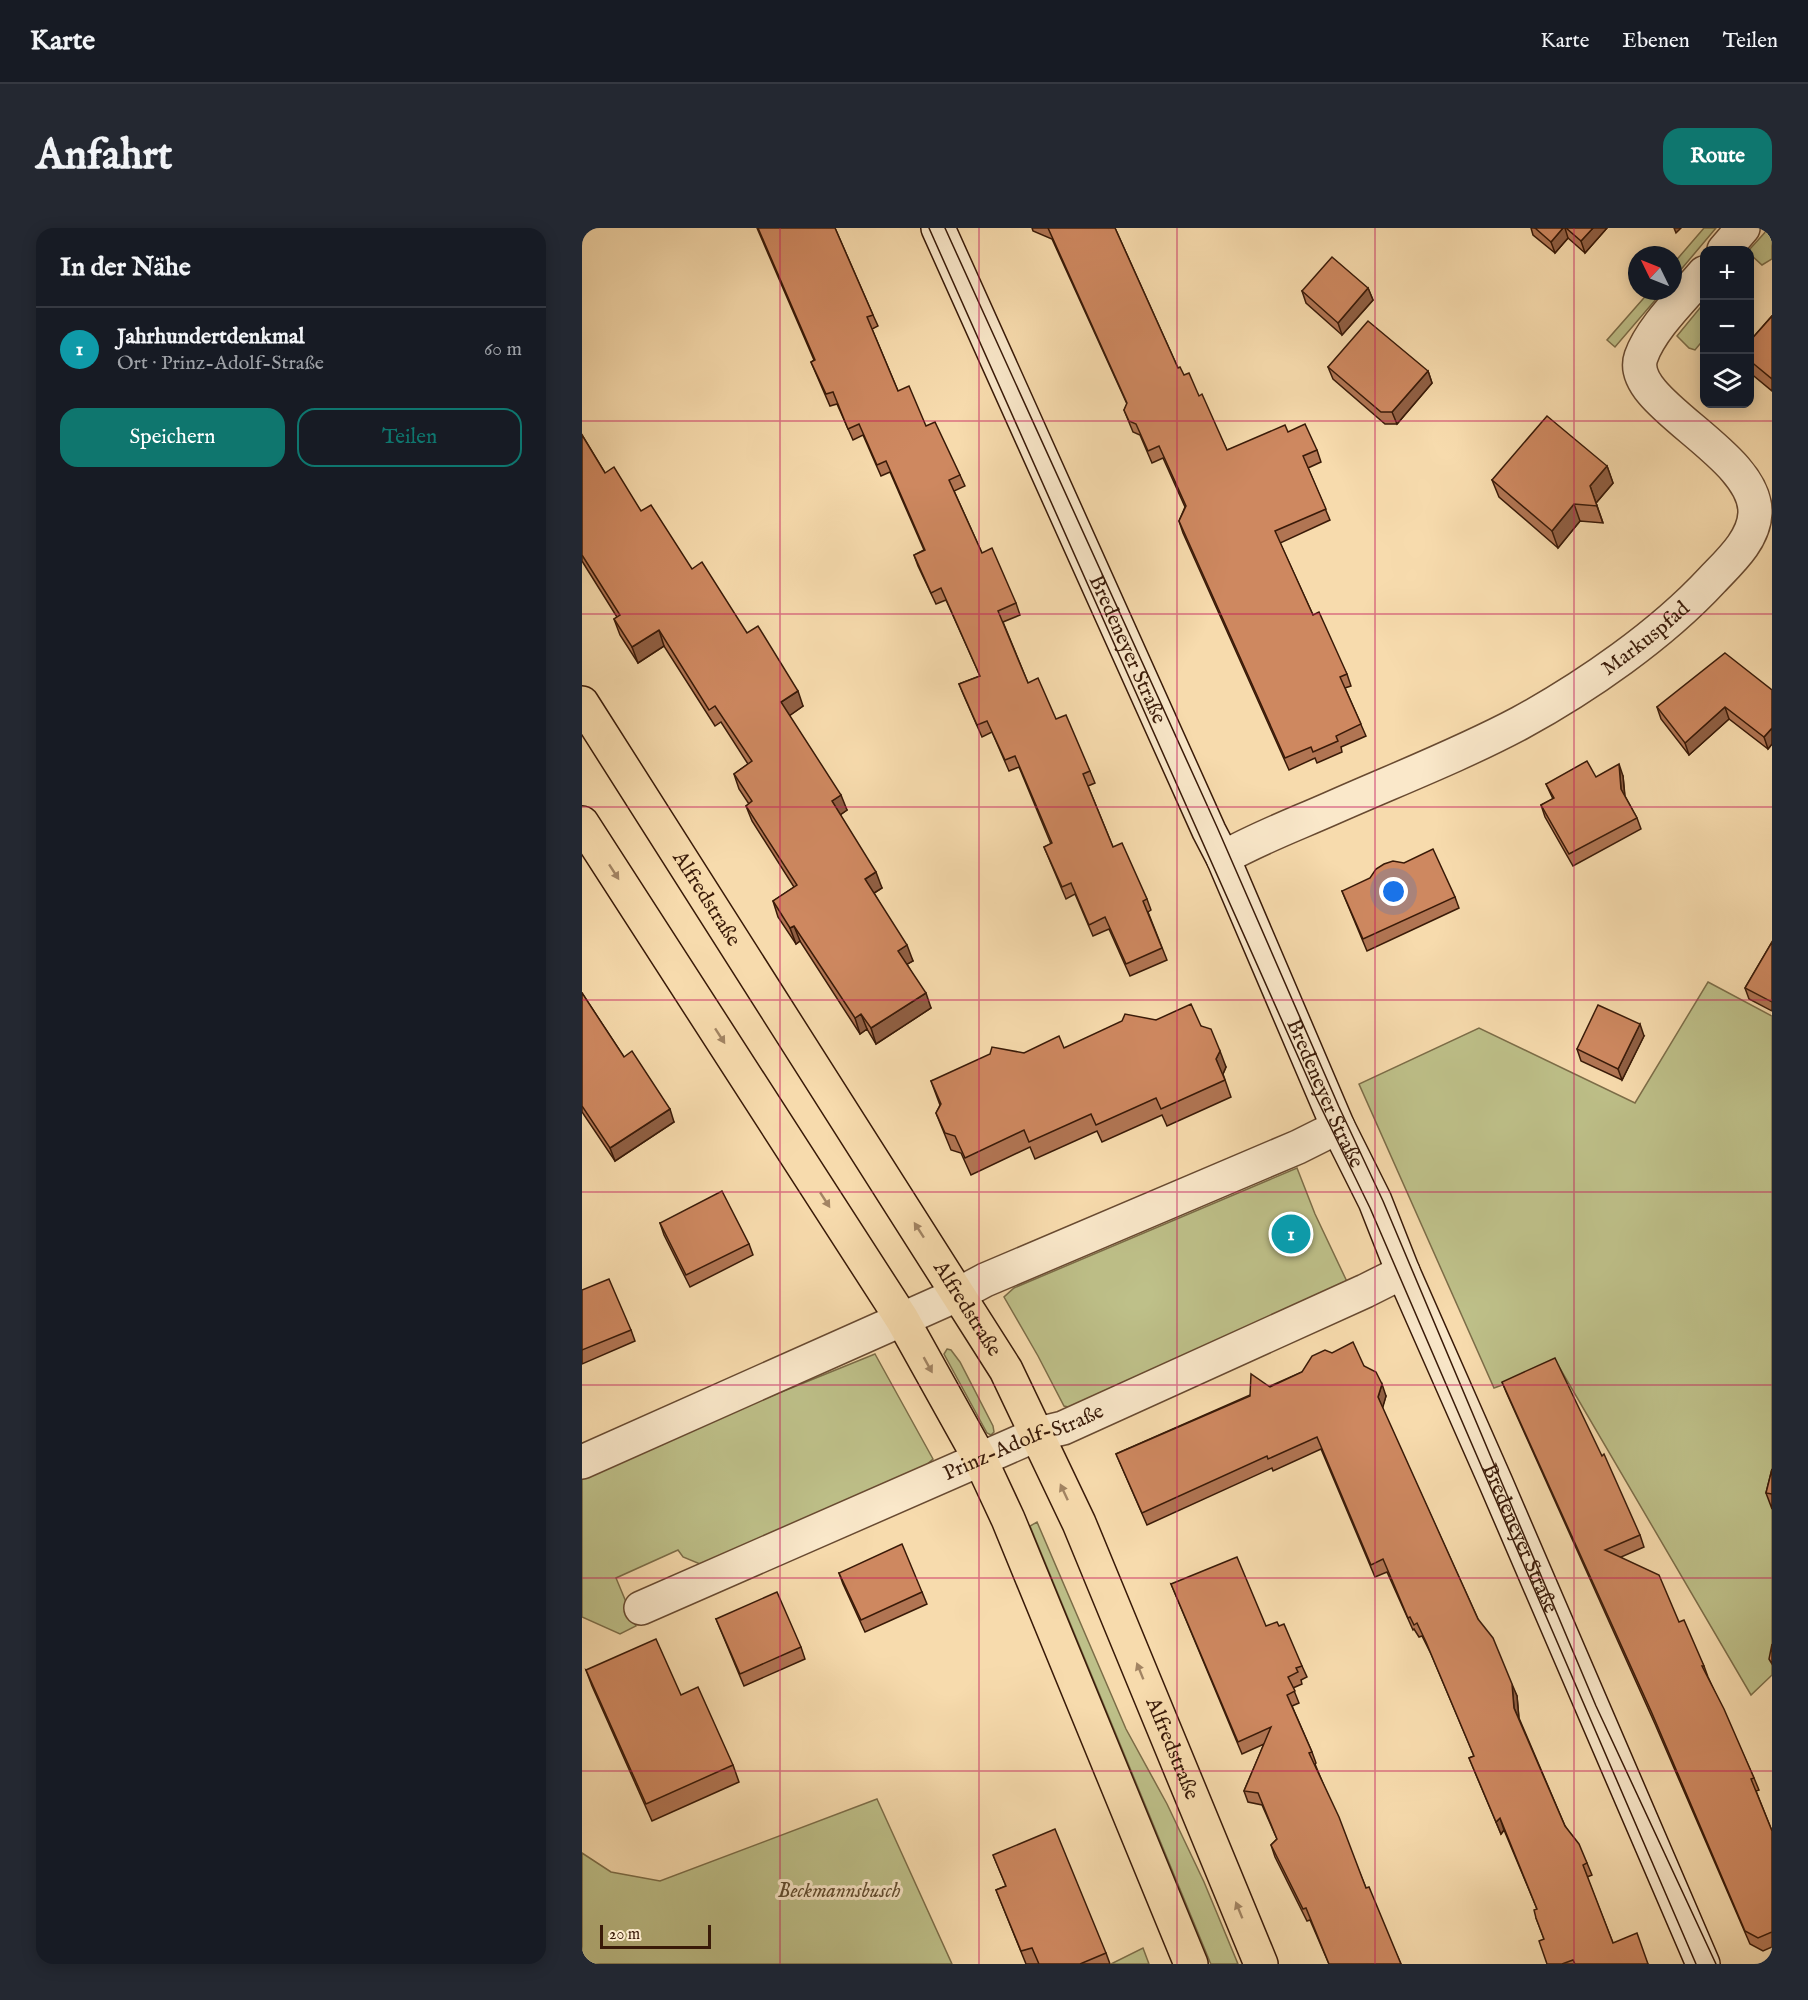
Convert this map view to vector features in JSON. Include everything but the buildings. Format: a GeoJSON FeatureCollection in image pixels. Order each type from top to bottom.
{"type":"FeatureCollection","features":[{"type":"Feature","properties":{"kind":"main road","name":"Alfredstraße"},"geometry":{"type":"LineString","coordinates":[[582,703],[1006,1370],[1079,1523],[1261,1964]]}},
{"type":"Feature","properties":{"kind":"main road"},"geometry":{"type":"LineString","coordinates":[[582,823],[902,1319],[980,1459],[1008,1519],[1191,1964]]}},
{"type":"Feature","properties":{"kind":"street","name":"Bredeneyer Straße"},"geometry":{"type":"LineString","coordinates":[[938,228],[1223,858],[1338,1127],[1375,1201],[1403,1272],[1497,1483],[1703,1964]]}},
{"type":"Feature","properties":{"kind":"street"},"geometry":{"type":"LineString","coordinates":[[1727,246],[1743,228]]}},
{"type":"Feature","properties":{"kind":"street","name":"Markuspfad"},"geometry":{"type":"LineString","coordinates":[[1223,858],[1520,723],[1580,687],[1642,643],[1702,591],[1736,554],[1750,534],[1755,513],[1752,494],[1744,480],[1723,455],[1664,405],[1648,388],[1640,374],[1640,359],[1658,327],[1700,278]]}},
{"type":"Feature","properties":{"kind":"street"},"geometry":{"type":"LineString","coordinates":[[582,1461],[986,1280],[1298,1147],[1338,1127]]}},
{"type":"Feature","properties":{"kind":"street","name":"Prinz-Adolf-Straße"},"geometry":{"type":"LineString","coordinates":[[641,1608],[1038,1434],[1063,1428],[1403,1272]]}},
{"type":"Feature","properties":{"kind":"green space"},"geometry":{"type":"Polygon","coordinates":[[[1704,228],[1716,228],[1682,268],[1682,254],[1704,228]]]}},
{"type":"Feature","properties":{"kind":"green space"},"geometry":{"type":"Polygon","coordinates":[[[1769,228],[1772,228],[1772,259],[1762,265],[1754,258],[1753,246],[1769,228]]]}},
{"type":"Feature","properties":{"kind":"green space"},"geometry":{"type":"Polygon","coordinates":[[[1642,300],[1655,300],[1615,347],[1607,340],[1642,300]]]}},
{"type":"Feature","properties":{"kind":"green space"},"geometry":{"type":"Polygon","coordinates":[[[1700,308],[1700,344],[1695,350],[1689,348],[1677,336],[1700,308]]]}},
{"type":"Feature","properties":{"kind":"green space"},"geometry":{"type":"Polygon","coordinates":[[[1708,982],[1772,1016],[1772,1675],[1751,1695],[1558,1365],[1494,1388],[1359,1084],[1479,1028],[1635,1103],[1708,982]]]}},
{"type":"Feature","properties":{"kind":"green space"},"geometry":{"type":"Polygon","coordinates":[[[1297,1168],[1315,1214],[1350,1288],[1072,1408],[1064,1406],[1004,1297],[1014,1288],[1297,1168]]]}},
{"type":"Feature","properties":{"kind":"green space"},"geometry":{"type":"Polygon","coordinates":[[[947,1349],[951,1350],[960,1362],[993,1426],[994,1432],[991,1435],[987,1433],[944,1354],[947,1349]]]}},
{"type":"Feature","properties":{"kind":"green space"},"geometry":{"type":"Polygon","coordinates":[[[875,1354],[933,1459],[923,1468],[700,1564],[683,1557],[678,1550],[616,1578],[636,1626],[620,1634],[582,1617],[582,1478],[764,1399],[875,1354]]]}},
{"type":"Feature","properties":{"kind":"green space"},"geometry":{"type":"Polygon","coordinates":[[[1037,1522],[1126,1729],[1167,1804],[1204,1882],[1238,1964],[1211,1964],[1210,1962],[1030,1526],[1037,1522]]]}},
{"type":"Feature","properties":{"kind":"green space","name":"Beckmannsbusch"},"geometry":{"type":"Polygon","coordinates":[[[877,1799],[952,1964],[582,1964],[582,1853],[611,1872],[660,1881],[877,1799]]]}},
{"type":"Feature","properties":{"kind":"green space"},"geometry":{"type":"Polygon","coordinates":[[[1143,1948],[1149,1964],[1111,1964],[1143,1948]]]}},
{"type":"Feature","properties":{"kind":"tram line"},"geometry":{"type":"LineString","coordinates":[[929,228],[1316,1097],[1370,1208],[1696,1964]]}},
{"type":"Feature","properties":{"kind":"tram line"},"geometry":{"type":"LineString","coordinates":[[945,228],[1217,827],[1339,1107],[1383,1201],[1596,1706],[1716,1964]]}},
{"type":"Feature","properties":{"kind":"place","name":"Jahrhundertdenkmal"},"geometry":{"type":"Point","coordinates":[1291,1234]}}]}
